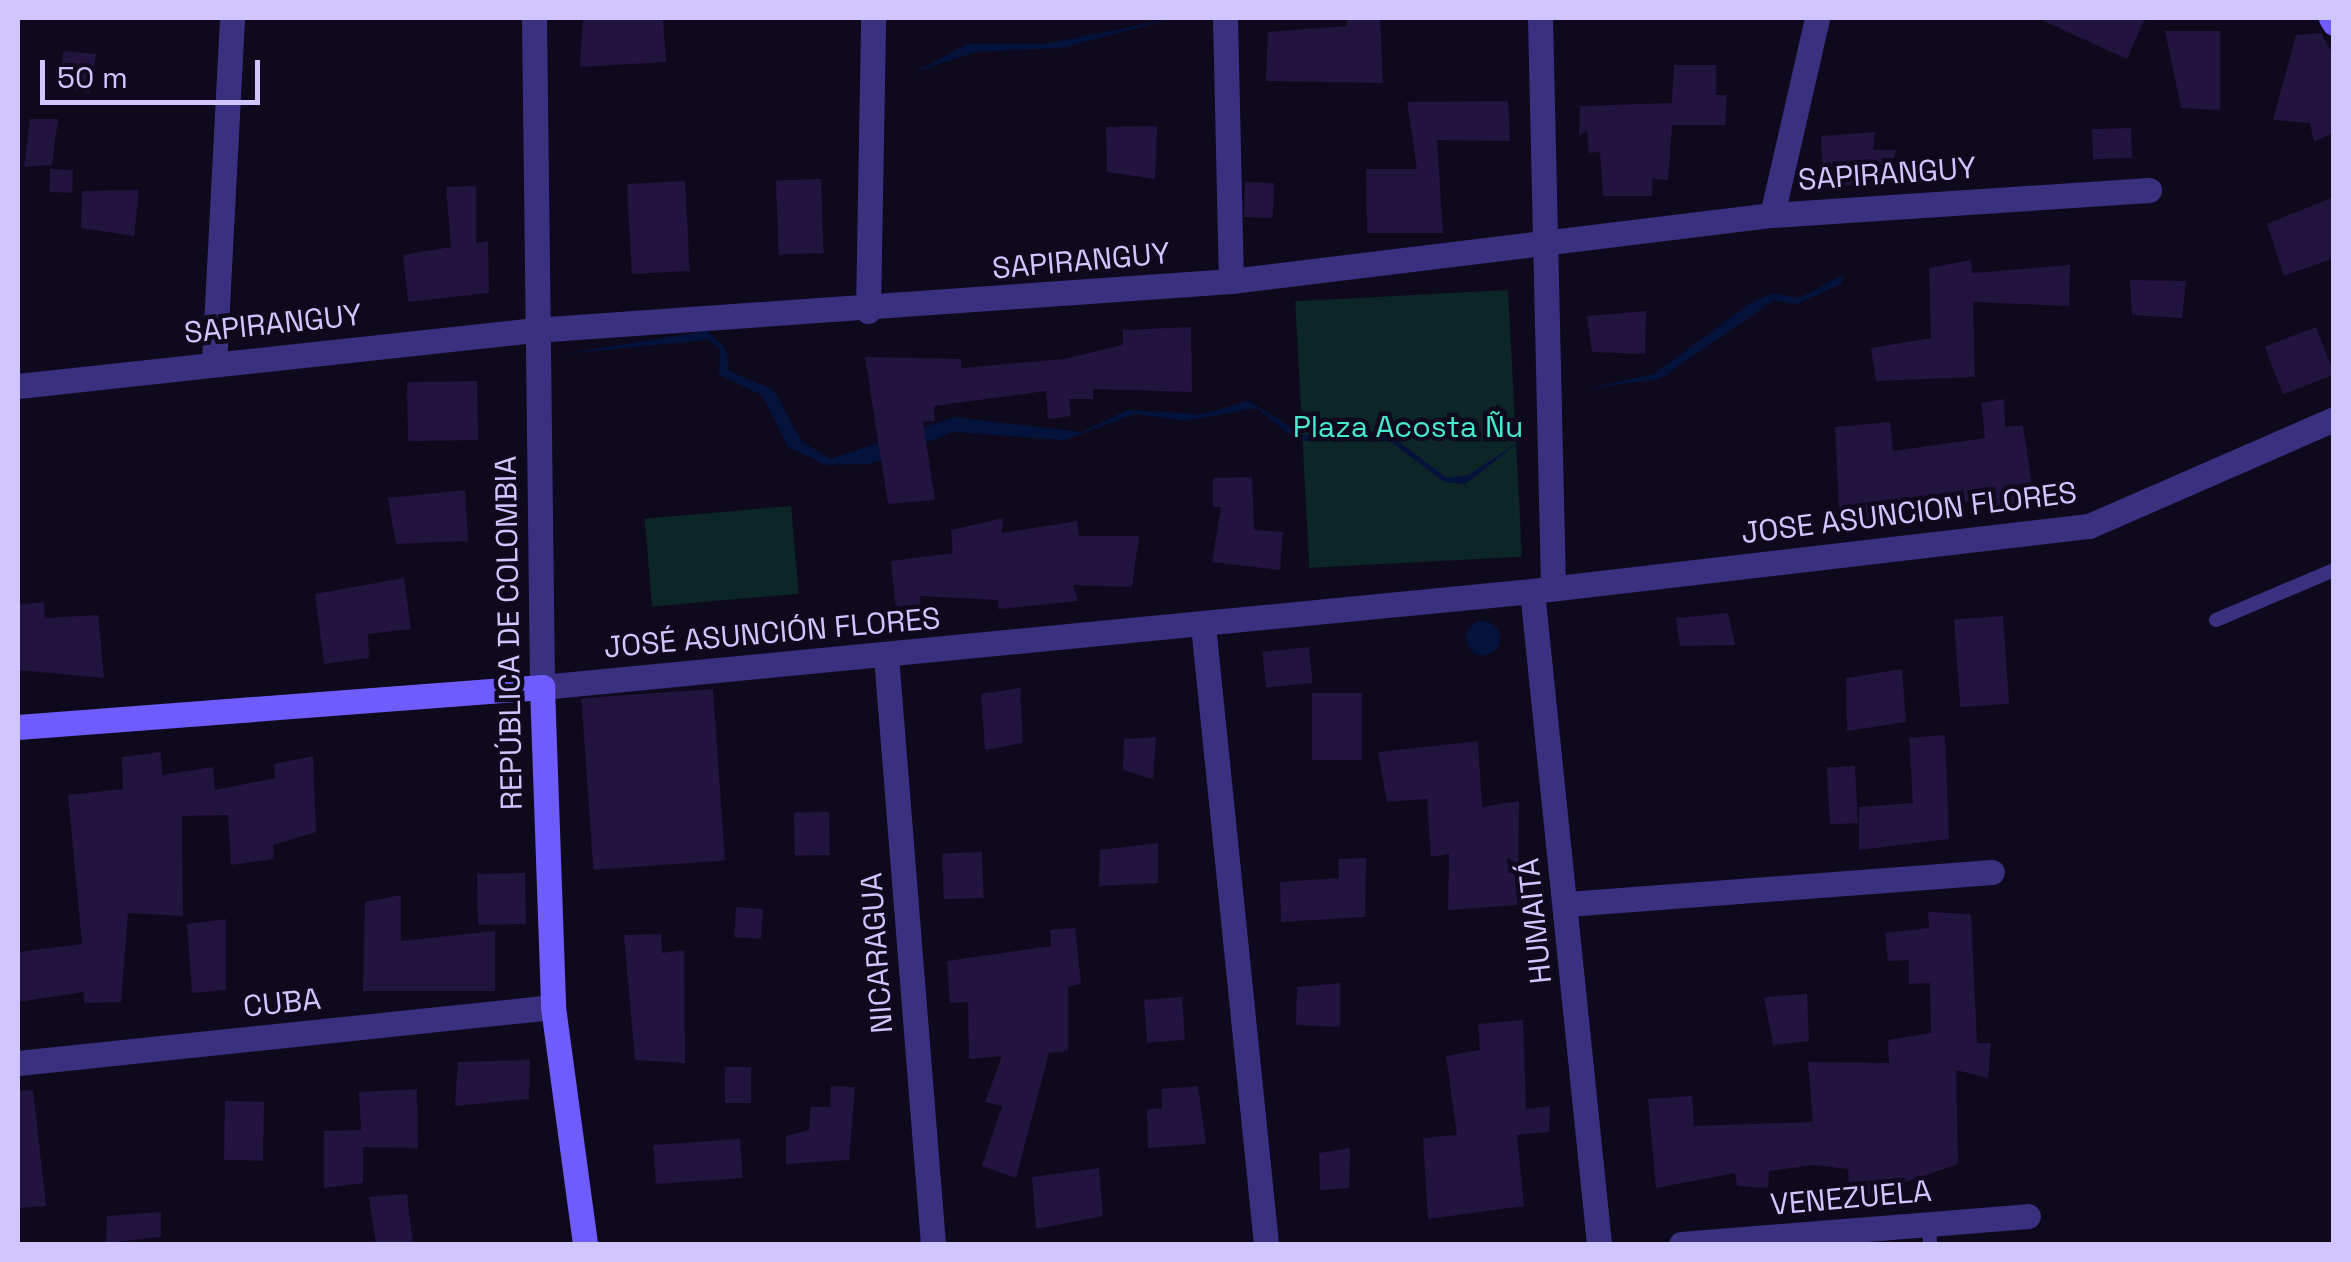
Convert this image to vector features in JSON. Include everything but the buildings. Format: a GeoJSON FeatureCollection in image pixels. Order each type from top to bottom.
{"type":"FeatureCollection","features":[{"type":"Feature","properties":{"kind":"street"},"geometry":{"type":"LineString","coordinates":[[214,362],[232,18]]}},
{"type":"Feature","properties":{"kind":"street","name":"REPÚBLICA DE COLOMBIA"},"geometry":{"type":"LineString","coordinates":[[534,18],[535,330],[553,1007],[585,1244]]}},
{"type":"Feature","properties":{"kind":"street"},"geometry":{"type":"LineString","coordinates":[[868,311],[873,18]]}},
{"type":"Feature","properties":{"kind":"street"},"geometry":{"type":"LineString","coordinates":[[1225,18],[1231,281]]}},
{"type":"Feature","properties":{"kind":"street","name":"HUMAITÁ"},"geometry":{"type":"LineString","coordinates":[[1540,18],[1542,589],[1599,1244]]}},
{"type":"Feature","properties":{"kind":"street"},"geometry":{"type":"LineString","coordinates":[[1772,215],[1817,18]]}},
{"type":"Feature","properties":{"kind":"street","name":"SAPIRANGUY"},"geometry":{"type":"LineString","coordinates":[[18,386],[535,330],[868,311],[1231,281],[1542,240],[1772,215],[2149,190]]}},
{"type":"Feature","properties":{"kind":"street","name":"JOSE ASUNCION FLORES"},"geometry":{"type":"LineString","coordinates":[[1542,589],[2089,526],[2334,420]]}},
{"type":"Feature","properties":{"kind":"street","name":"JOSÉ ASUNCIÓN FLORES"},"geometry":{"type":"LineString","coordinates":[[18,727],[886,656],[1542,589]]}},
{"type":"Feature","properties":{"kind":"street"},"geometry":{"type":"LineString","coordinates":[[1203,625],[1266,1244]]}},
{"type":"Feature","properties":{"kind":"street","name":"NICARAGUA"},"geometry":{"type":"LineString","coordinates":[[886,656],[933,1244]]}},
{"type":"Feature","properties":{"kind":"street"},"geometry":{"type":"LineString","coordinates":[[1567,904],[1992,872]]}},
{"type":"Feature","properties":{"kind":"street","name":"CUBA"},"geometry":{"type":"LineString","coordinates":[[18,1063],[553,1007]]}},
{"type":"Feature","properties":{"kind":"street","name":"VENEZUELA"},"geometry":{"type":"LineString","coordinates":[[1681,1244],[1930,1234],[2028,1216]]}},
{"type":"Feature","properties":{"kind":"lane"},"geometry":{"type":"LineString","coordinates":[[2216,620],[2334,570]]}},
{"type":"Feature","properties":{"kind":"green space","name":"Plaza Acosta Ñu"},"geometry":{"type":"Polygon","coordinates":[[[1508,290],[1522,557],[1309,568],[1295,301],[1508,290]]]}},
{"type":"Feature","properties":{"kind":"green space"},"geometry":{"type":"Polygon","coordinates":[[[791,506],[799,594],[652,606],[645,519],[791,506]]]}},
{"type":"Feature","properties":{"kind":"water"},"geometry":{"type":"Polygon","coordinates":[[[1174,18],[1062,48],[975,52],[914,73],[967,44],[1044,44],[1174,18]]]}},
{"type":"Feature","properties":{"kind":"water"},"geometry":{"type":"Polygon","coordinates":[[[1844,274],[1841,284],[1797,304],[1774,300],[1660,379],[1585,389],[1654,374],[1751,303],[1773,293],[1799,298],[1844,274]]]}},
{"type":"Feature","properties":{"kind":"water"},"geometry":{"type":"Polygon","coordinates":[[[707,331],[726,348],[729,371],[774,390],[801,441],[830,459],[954,417],[1082,432],[1127,410],[1202,414],[1249,401],[1304,435],[1390,435],[1447,478],[1468,475],[1522,440],[1465,484],[1444,482],[1390,441],[1298,441],[1257,408],[1186,421],[1136,414],[1064,440],[954,432],[869,464],[826,465],[788,447],[762,395],[719,375],[720,349],[708,340],[562,354],[707,331]]]}},
{"type":"Feature","properties":{"kind":"water"},"geometry":{"type":"Polygon","coordinates":[[[1483,621],[1495,626],[1500,638],[1495,650],[1483,655],[1471,650],[1466,638],[1471,626],[1483,621]]]}}]}
